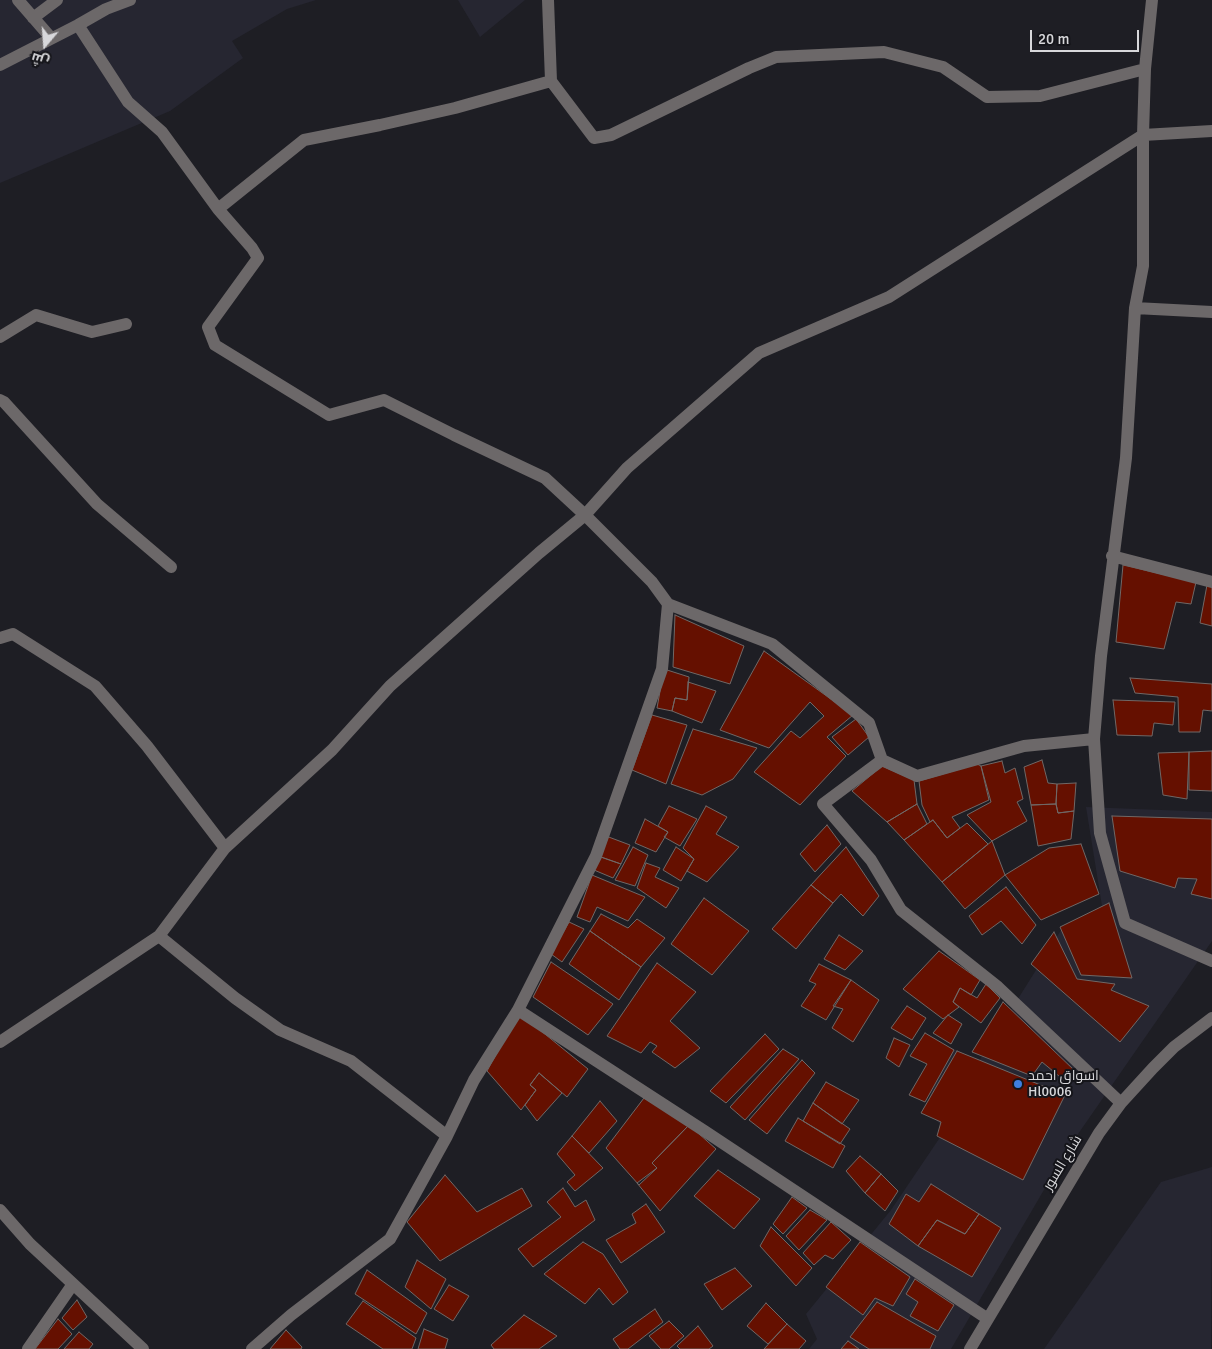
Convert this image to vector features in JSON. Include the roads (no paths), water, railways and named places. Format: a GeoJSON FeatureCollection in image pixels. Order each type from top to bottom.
{"type":"FeatureCollection","features":[{"type":"Feature","properties":{"kind":"street"},"geometry":{"type":"LineString","coordinates":[[18,0],[51,38]]}},
{"type":"Feature","properties":{"kind":"street"},"geometry":{"type":"LineString","coordinates":[[34,18],[56,0]]}},
{"type":"Feature","properties":{"kind":"street"},"geometry":{"type":"LineString","coordinates":[[0,64],[106,9],[130,0]]}},
{"type":"Feature","properties":{"kind":"street"},"geometry":{"type":"LineString","coordinates":[[548,0],[551,81],[594,138],[611,135],[749,68],[776,57],[884,52],[943,67],[986,97],[1040,96],[1145,69]]}},
{"type":"Feature","properties":{"kind":"street"},"geometry":{"type":"LineString","coordinates":[[1152,0],[1145,69],[1143,266],[1135,308],[1126,458],[1112,556],[1094,739],[1100,833],[1125,924],[1212,962]]}},
{"type":"Feature","properties":{"kind":"street"},"geometry":{"type":"LineString","coordinates":[[78,25],[128,102],[162,132],[218,209],[252,248],[258,258],[208,327],[215,345],[329,415],[384,400],[545,478],[652,582],[668,604],[772,644],[870,723],[882,760],[917,776],[1024,746],[1094,739]]}},
{"type":"Feature","properties":{"kind":"street"},"geometry":{"type":"LineString","coordinates":[[218,209],[304,140],[456,108],[551,81]]}},
{"type":"Feature","properties":{"kind":"street"},"geometry":{"type":"LineString","coordinates":[[0,1042],[159,936],[225,848],[332,750],[390,686],[539,553],[585,515],[627,468],[759,353],[889,297],[1143,135],[1212,131]]}},
{"type":"Feature","properties":{"kind":"street"},"geometry":{"type":"LineString","coordinates":[[1135,308],[1212,312]]}},
{"type":"Feature","properties":{"kind":"street"},"geometry":{"type":"LineString","coordinates":[[0,337],[36,314],[92,332],[126,324]]}},
{"type":"Feature","properties":{"kind":"street"},"geometry":{"type":"LineString","coordinates":[[0,400],[4,402],[97,504],[171,567]]}},
{"type":"Feature","properties":{"kind":"street"},"geometry":{"type":"LineString","coordinates":[[1112,556],[1212,582]]}},
{"type":"Feature","properties":{"kind":"street"},"geometry":{"type":"LineString","coordinates":[[252,1349],[291,1315],[390,1239],[447,1136],[474,1080],[518,1010],[596,856],[619,795],[662,669],[668,604]]}},
{"type":"Feature","properties":{"kind":"street"},"geometry":{"type":"LineString","coordinates":[[0,638],[12,634],[95,686],[148,746],[225,848]]}},
{"type":"Feature","properties":{"kind":"street"},"geometry":{"type":"LineString","coordinates":[[882,760],[823,804],[871,860],[901,910],[998,987],[1121,1103]]}},
{"type":"Feature","properties":{"kind":"street"},"geometry":{"type":"LineString","coordinates":[[159,936],[235,998],[280,1030],[351,1061],[447,1136]]}},
{"type":"Feature","properties":{"kind":"street"},"geometry":{"type":"LineString","coordinates":[[518,1010],[988,1319]]}},
{"type":"Feature","properties":{"kind":"street","name":"شارع السور"},"geometry":{"type":"LineString","coordinates":[[970,1349],[1079,1164],[1121,1103],[1174,1047],[1212,1018]]}},
{"type":"Feature","properties":{"kind":"street"},"geometry":{"type":"LineString","coordinates":[[0,1210],[30,1244],[143,1349]]}},
{"type":"Feature","properties":{"kind":"street"},"geometry":{"type":"LineString","coordinates":[[28,1349],[74,1284]]}},
{"type":"Feature","properties":{"kind":"place","name":"اسواق احمد Hl0006"},"geometry":{"type":"Point","coordinates":[1018,1084]}}]}
